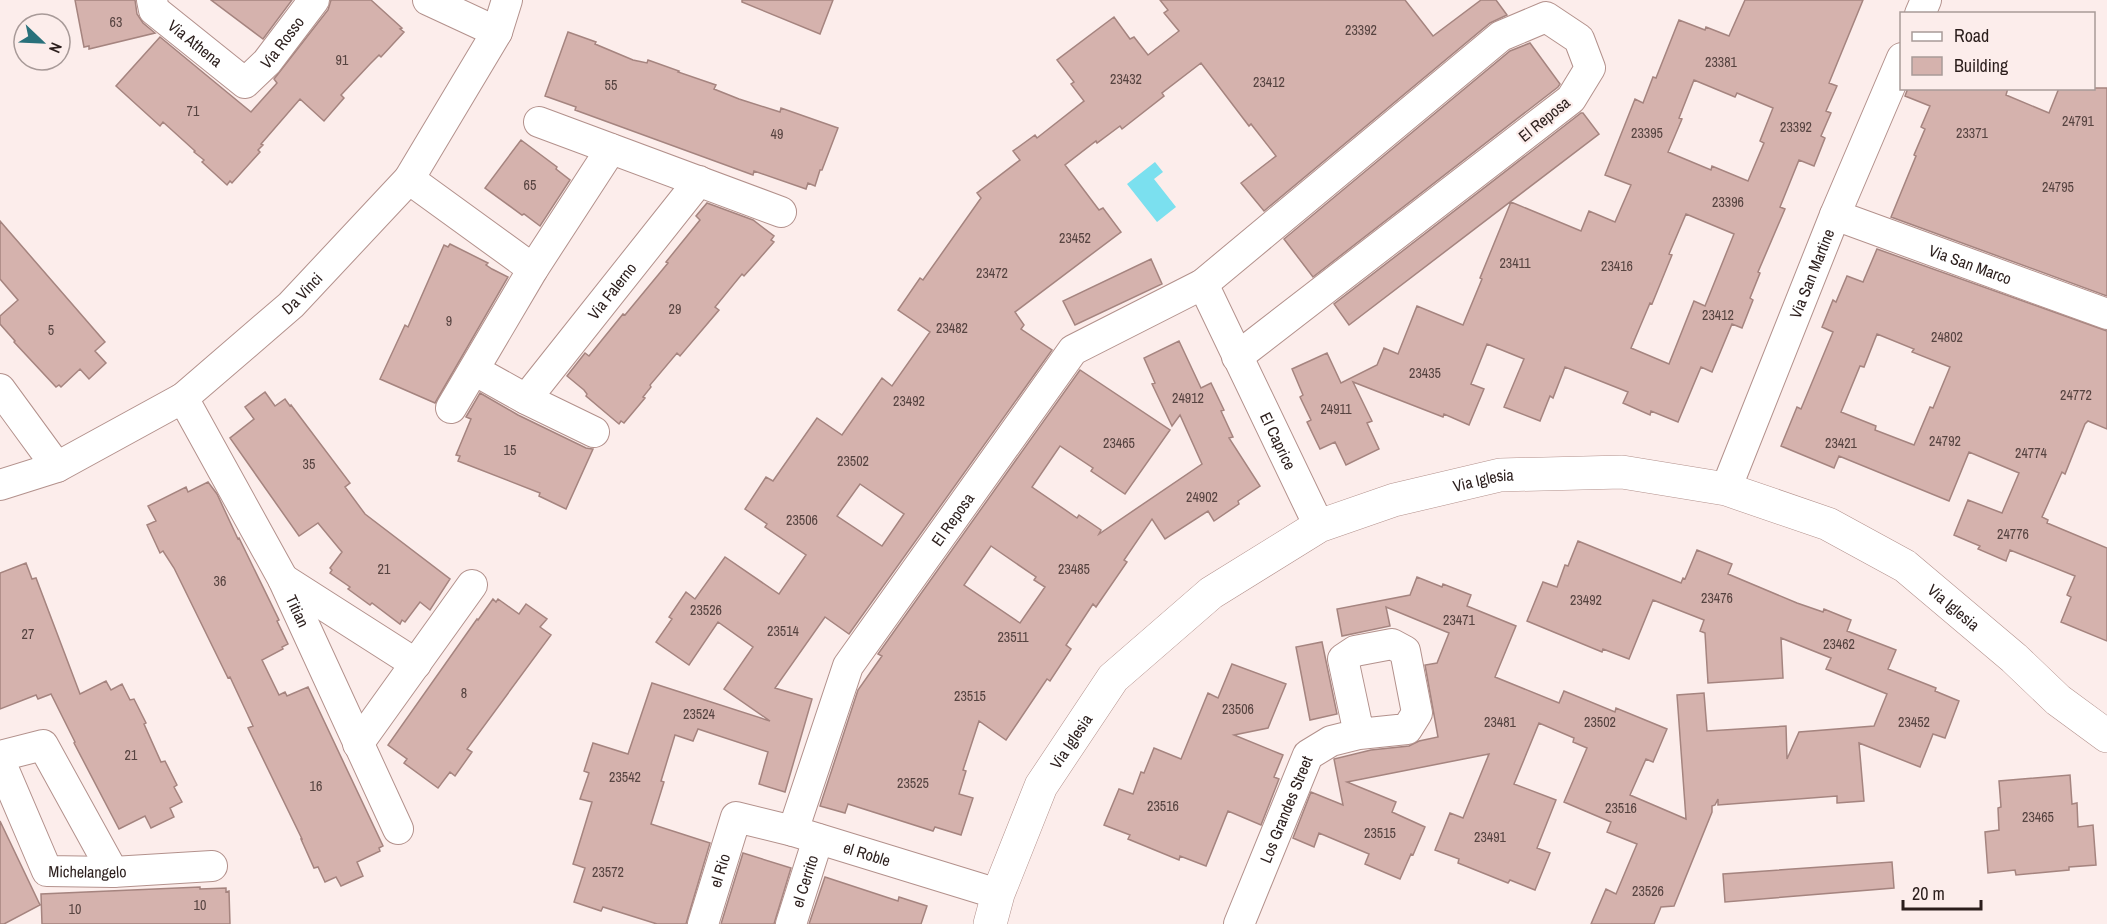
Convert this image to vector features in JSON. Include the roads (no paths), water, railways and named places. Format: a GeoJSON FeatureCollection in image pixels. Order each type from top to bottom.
{"type":"FeatureCollection","features":[{"type":"Feature","properties":{"kind":"street","name":"Via Athena"},"geometry":{"type":"LineString","coordinates":[[152,0],[154,10],[245,83]]}},
{"type":"Feature","properties":{"kind":"street","name":"Via Rosso"},"geometry":{"type":"LineString","coordinates":[[245,83],[267,62],[314,0]]}},
{"type":"Feature","properties":{"kind":"street"},"geometry":{"type":"LineString","coordinates":[[429,0],[497,32]]}},
{"type":"Feature","properties":{"kind":"street","name":"Da Vinci"},"geometry":{"type":"LineString","coordinates":[[0,485],[57,467],[183,398],[291,305],[408,179],[497,32],[507,0]]}},
{"type":"Feature","properties":{"kind":"street","name":"El Reposa"},"geometry":{"type":"LineString","coordinates":[[806,835],[848,666],[1073,350],[1203,284],[1501,36],[1546,17],[1579,39],[1590,68],[1571,99],[1237,357]]}},
{"type":"Feature","properties":{"kind":"street","name":"Via San Martine"},"geometry":{"type":"LineString","coordinates":[[1726,489],[1835,215],[1900,63]]}},
{"type":"Feature","properties":{"kind":"street"},"geometry":{"type":"LineString","coordinates":[[539,122],[781,212]]}},
{"type":"Feature","properties":{"kind":"street"},"geometry":{"type":"LineString","coordinates":[[451,408],[533,269],[611,149]]}},
{"type":"Feature","properties":{"kind":"street"},"geometry":{"type":"LineString","coordinates":[[408,179],[533,269]]}},
{"type":"Feature","properties":{"kind":"street","name":"Via Falerno"},"geometry":{"type":"LineString","coordinates":[[526,399],[699,181]]}},
{"type":"Feature","properties":{"kind":"street","name":"Via San Marco"},"geometry":{"type":"LineString","coordinates":[[1835,215],[2107,314]]}},
{"type":"Feature","properties":{"kind":"street"},"geometry":{"type":"LineString","coordinates":[[1203,284],[1237,357]]}},
{"type":"Feature","properties":{"kind":"street","name":"El Caprice"},"geometry":{"type":"LineString","coordinates":[[1237,357],[1319,526]]}},
{"type":"Feature","properties":{"kind":"street"},"geometry":{"type":"LineString","coordinates":[[474,370],[526,399],[594,432]]}},
{"type":"Feature","properties":{"kind":"street"},"geometry":{"type":"LineString","coordinates":[[0,389],[57,467]]}},
{"type":"Feature","properties":{"kind":"street","name":"Titian"},"geometry":{"type":"LineString","coordinates":[[183,398],[283,579],[398,829]]}},
{"type":"Feature","properties":{"kind":"street","name":"Via Iglesia"},"geometry":{"type":"LineString","coordinates":[[994,909],[1041,786],[1113,678],[1212,593],[1319,526],[1394,500],[1500,475],[1622,472],[1726,489],[1828,524],[1905,566],[2014,658],[2058,700],[2107,736]]}},
{"type":"Feature","properties":{"kind":"street"},"geometry":{"type":"LineString","coordinates":[[283,579],[416,664]]}},
{"type":"Feature","properties":{"kind":"street"},"geometry":{"type":"LineString","coordinates":[[358,744],[472,585]]}},
{"type":"Feature","properties":{"kind":"street","name":"Los Grandes Street"},"geometry":{"type":"LineString","coordinates":[[1239,924],[1308,755],[1331,741],[1407,729],[1417,713],[1405,651],[1392,644],[1356,651],[1342,659],[1359,735]]}},
{"type":"Feature","properties":{"kind":"street"},"geometry":{"type":"LineString","coordinates":[[0,756],[44,745],[113,872]]}},
{"type":"Feature","properties":{"kind":"street","name":"Michelangelo"},"geometry":{"type":"LineString","coordinates":[[0,761],[47,871],[113,872],[212,866]]}},
{"type":"Feature","properties":{"kind":"street","name":"el Roble"},"geometry":{"type":"LineString","coordinates":[[736,817],[806,835],[994,909]]}},
{"type":"Feature","properties":{"kind":"street","name":"el Rio"},"geometry":{"type":"LineString","coordinates":[[703,924],[736,817]]}},
{"type":"Feature","properties":{"kind":"street","name":"el Cerrito"},"geometry":{"type":"LineString","coordinates":[[791,924],[806,835]]}},
{"type":"Feature","properties":{"kind":"water"},"geometry":{"type":"Polygon","coordinates":[[[1155,162],[1163,172],[1154,179],[1176,207],[1157,222],[1127,184],[1155,162]]]}}]}
